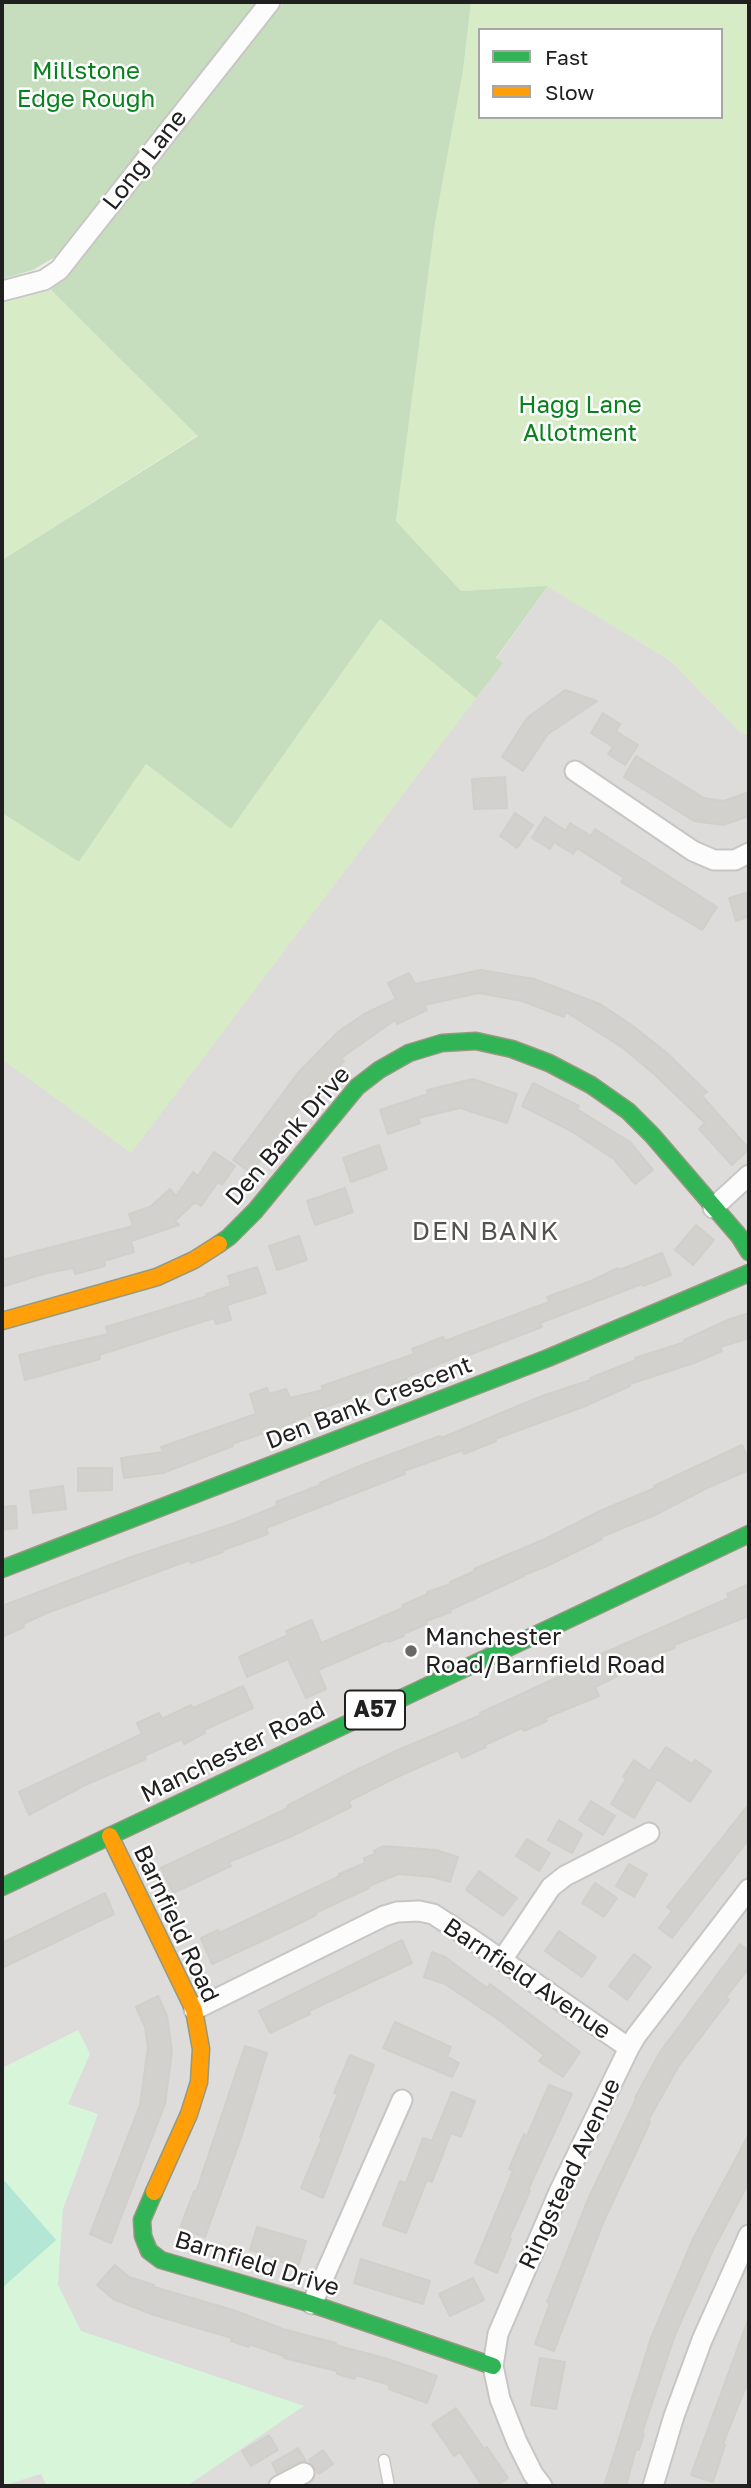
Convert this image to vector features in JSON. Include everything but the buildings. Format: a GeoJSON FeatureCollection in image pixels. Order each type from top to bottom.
{"type":"FeatureCollection","features":[{"type":"Feature","properties":{"kind":"street","name":"Long Lane"},"geometry":{"type":"LineString","coordinates":[[2,291],[44,280],[59,270],[270,2]]}},
{"type":"Feature","properties":{"kind":"street"},"geometry":{"type":"LineString","coordinates":[[575,771],[693,850],[714,860],[735,860],[749,853]]}},
{"type":"Feature","properties":{"kind":"street","name":"Den Bank Drive"},"geometry":{"type":"LineString","coordinates":[[2,1321],[157,1277],[194,1260],[229,1237],[255,1211],[357,1087],[379,1070],[409,1053],[442,1043],[476,1041],[512,1049],[549,1063],[591,1085],[636,1119],[749,1252]]}},
{"type":"Feature","properties":{"kind":"street"},"geometry":{"type":"LineString","coordinates":[[713,1208],[749,1175]]}},
{"type":"Feature","properties":{"kind":"street","name":"Den Bank Crescent"},"geometry":{"type":"LineString","coordinates":[[2,1569],[548,1358],[749,1273]]}},
{"type":"Feature","properties":{"kind":"street","name":"Manchester Road"},"geometry":{"type":"LineString","coordinates":[[2,1887],[749,1534]]}},
{"type":"Feature","properties":{"kind":"street"},"geometry":{"type":"LineString","coordinates":[[502,1960],[551,1887],[565,1876],[649,1832]]}},
{"type":"Feature","properties":{"kind":"street","name":"Barnfield Road"},"geometry":{"type":"LineString","coordinates":[[110,1836],[194,2010],[201,2049],[199,2082],[189,2114]]}},
{"type":"Feature","properties":{"kind":"street","name":"Ringstead Avenue"},"geometry":{"type":"LineString","coordinates":[[542,2486],[517,2442],[500,2399],[493,2366],[498,2334],[559,2192],[629,2048],[749,1889]]}},
{"type":"Feature","properties":{"kind":"street","name":"Barnfield Avenue"},"geometry":{"type":"LineString","coordinates":[[194,2010],[384,1916],[397,1912],[419,1911],[433,1914],[629,2048]]}},
{"type":"Feature","properties":{"kind":"street"},"geometry":{"type":"LineString","coordinates":[[312,2304],[402,2100]]}},
{"type":"Feature","properties":{"kind":"street","name":"Barnfield Drive"},"geometry":{"type":"LineString","coordinates":[[189,2114],[142,2220],[143,2236],[149,2252],[161,2260],[312,2304],[493,2366]]}},
{"type":"Feature","properties":{"kind":"street"},"geometry":{"type":"LineString","coordinates":[[653,2486],[674,2416],[702,2340],[749,2235]]}},
{"type":"Feature","properties":{"kind":"street"},"geometry":{"type":"LineString","coordinates":[[279,2486],[304,2473]]}},
{"type":"Feature","properties":{"kind":"lane"},"geometry":{"type":"LineString","coordinates":[[384,2460],[388,2486]]}},
{"type":"Feature","properties":{"kind":"shaded area"},"geometry":{"type":"Polygon","coordinates":[[[548,586],[670,660],[740,732],[749,735],[749,2486],[2,2486],[2,1059],[131,1152],[502,663],[496,659],[548,586]]]}},
{"type":"Feature","properties":{"kind":"green space","name":"Millstone Edge Rough"},"geometry":{"type":"Polygon","coordinates":[[[2,2],[259,2],[55,257],[33,270],[2,279],[2,2]]]}},
{"type":"Feature","properties":{"kind":"green space"},"geometry":{"type":"Polygon","coordinates":[[[284,2],[471,2],[463,71],[435,223],[396,521],[461,591],[548,586],[496,658],[503,663],[476,698],[380,619],[231,829],[146,764],[79,862],[2,813],[2,560],[198,436],[51,290],[284,2]]]}},
{"type":"Feature","properties":{"kind":"green space","name":"Hagg Lane Allotment"},"geometry":{"type":"Polygon","coordinates":[[[471,2],[749,2],[749,735],[740,732],[670,660],[548,587],[461,591],[396,521],[435,222],[463,71],[471,2]]]}},
{"type":"Feature","properties":{"kind":"green space"},"geometry":{"type":"Polygon","coordinates":[[[51,290],[198,435],[2,560],[2,303],[51,290]]]}},
{"type":"Feature","properties":{"kind":"green space"},"geometry":{"type":"Polygon","coordinates":[[[380,619],[476,698],[131,1153],[2,1059],[2,813],[79,862],[146,764],[231,829],[380,619]]]}},
{"type":"Feature","properties":{"kind":"green space"},"geometry":{"type":"Polygon","coordinates":[[[78,2030],[90,2054],[68,2104],[98,2114],[63,2209],[58,2285],[81,2331],[304,2406],[187,2486],[47,2486],[41,2474],[2,2486],[2,2166],[5,2163],[2,2157],[2,2068],[78,2030]]]}},
{"type":"Feature","properties":{"kind":"green space"},"geometry":{"type":"Polygon","coordinates":[[[2,2178],[56,2240],[2,2288],[2,2178]]]}},
{"type":"Feature","properties":{"kind":"traffic: fast"},"geometry":{"type":"LineString","coordinates":[[219,1244],[255,1211],[357,1087],[379,1070],[409,1053],[442,1043],[476,1041],[512,1049],[549,1063],[591,1085],[628,1111],[739,1236],[749,1252]]}},
{"type":"Feature","properties":{"kind":"traffic: fast"},"geometry":{"type":"LineString","coordinates":[[2,1569],[548,1358],[749,1273]]}},
{"type":"Feature","properties":{"kind":"traffic: fast"},"geometry":{"type":"LineString","coordinates":[[2,1887],[749,1534]]}},
{"type":"Feature","properties":{"kind":"traffic: fast"},"geometry":{"type":"LineString","coordinates":[[154,2192],[142,2220],[143,2236],[149,2251],[161,2260],[312,2304],[493,2366]]}},
{"type":"Feature","properties":{"kind":"traffic: slow"},"geometry":{"type":"LineString","coordinates":[[2,1321],[157,1277],[194,1260],[219,1244]]}},
{"type":"Feature","properties":{"kind":"traffic: slow"},"geometry":{"type":"LineString","coordinates":[[110,1836],[194,2010],[201,2049],[199,2082],[189,2114],[154,2192]]}},
{"type":"Feature","properties":{"kind":"place","name":"Manchester Road/Barnfield Road"},"geometry":{"type":"Point","coordinates":[411,1651]}},
{"type":"Feature","properties":{"kind":"district","name":"DEN BANK"},"geometry":{"type":"Point","coordinates":[486,1232]}}]}
